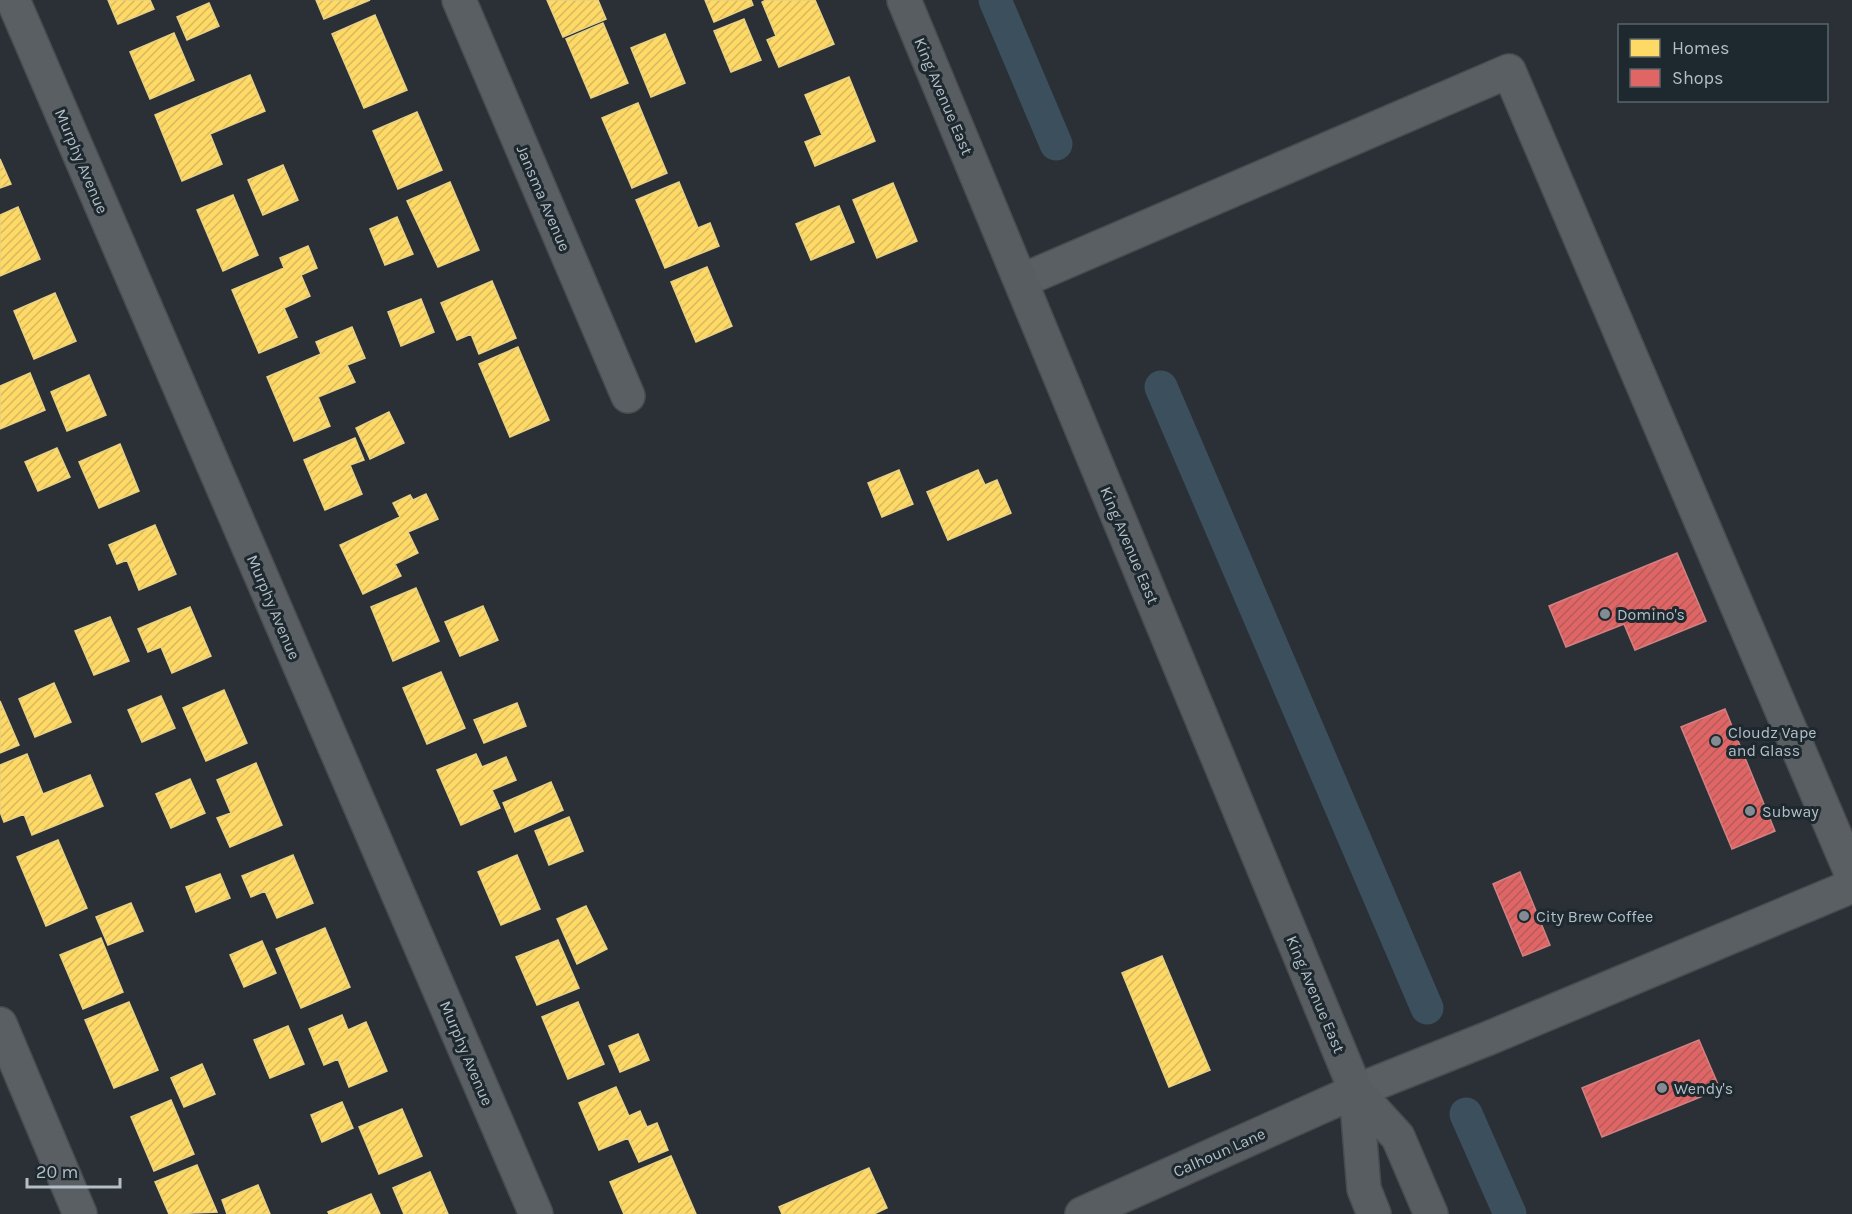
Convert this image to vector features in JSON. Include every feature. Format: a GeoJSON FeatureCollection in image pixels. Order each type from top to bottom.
{"type":"FeatureCollection","features":[{"type":"Feature","properties":{"kind":"main road","name":"King Avenue East"},"geometry":{"type":"LineString","coordinates":[[904,0],[1356,1091],[1364,1189],[1374,1214]]}},
{"type":"Feature","properties":{"kind":"main road","name":"King Avenue East"},"geometry":{"type":"LineString","coordinates":[[1356,1091],[1398,1137],[1431,1214]]}},
{"type":"Feature","properties":{"kind":"main road","name":"Calhoun Lane"},"geometry":{"type":"LineString","coordinates":[[1082,1214],[1356,1091]]}},
{"type":"Feature","properties":{"kind":"street","name":"Murphy Avenue"},"geometry":{"type":"LineString","coordinates":[[13,0],[536,1214]]}},
{"type":"Feature","properties":{"kind":"street","name":"Jansma Avenue"},"geometry":{"type":"LineString","coordinates":[[459,0],[628,396]]}},
{"type":"Feature","properties":{"kind":"street"},"geometry":{"type":"LineString","coordinates":[[1021,281],[1509,71],[1852,874]]}},
{"type":"Feature","properties":{"kind":"street"},"geometry":{"type":"LineString","coordinates":[[1356,1091],[1522,1025],[1852,886]]}},
{"type":"Feature","properties":{"kind":"street"},"geometry":{"type":"LineString","coordinates":[[0,1024],[80,1214]]}},
{"type":"Feature","properties":{"kind":"building: Homes"},"geometry":{"type":"Polygon","coordinates":[[[108,0],[150,0],[154,9],[118,24],[108,0]]]}},
{"type":"Feature","properties":{"kind":"building: Homes"},"geometry":{"type":"Polygon","coordinates":[[[316,0],[370,0],[324,19],[316,0]]]}},
{"type":"Feature","properties":{"kind":"building: Homes"},"geometry":{"type":"Polygon","coordinates":[[[547,0],[598,0],[606,19],[563,37],[547,0]]]}},
{"type":"Feature","properties":{"kind":"building: Homes"},"geometry":{"type":"Polygon","coordinates":[[[705,0],[751,0],[753,5],[714,22],[705,0]]]}},
{"type":"Feature","properties":{"kind":"building: Homes"},"geometry":{"type":"Polygon","coordinates":[[[766,0],[815,0],[834,44],[779,67],[767,40],[776,36],[762,2],[766,0]]]}},
{"type":"Feature","properties":{"kind":"building: Homes"},"geometry":{"type":"Polygon","coordinates":[[[209,3],[219,26],[187,40],[177,17],[209,3]]]}},
{"type":"Feature","properties":{"kind":"building: Homes"},"geometry":{"type":"Polygon","coordinates":[[[375,15],[407,90],[364,108],[332,34],[375,15]]]}},
{"type":"Feature","properties":{"kind":"building: Homes"},"geometry":{"type":"Polygon","coordinates":[[[744,19],[761,60],[731,72],[714,31],[744,19]]]}},
{"type":"Feature","properties":{"kind":"building: Homes"},"geometry":{"type":"Polygon","coordinates":[[[603,23],[628,83],[591,98],[566,39],[603,23]]]}},
{"type":"Feature","properties":{"kind":"building: Homes"},"geometry":{"type":"Polygon","coordinates":[[[174,33],[194,80],[150,99],[130,52],[174,33]]]}},
{"type":"Feature","properties":{"kind":"building: Homes"},"geometry":{"type":"Polygon","coordinates":[[[665,34],[685,83],[651,97],[631,48],[665,34]]]}},
{"type":"Feature","properties":{"kind":"building: Homes"},"geometry":{"type":"Polygon","coordinates":[[[250,75],[265,111],[210,134],[222,164],[182,181],[155,115],[250,75]]]}},
{"type":"Feature","properties":{"kind":"building: Homes"},"geometry":{"type":"Polygon","coordinates":[[[849,77],[875,141],[815,166],[805,142],[822,135],[805,95],[849,77]]]}},
{"type":"Feature","properties":{"kind":"building: Homes"},"geometry":{"type":"Polygon","coordinates":[[[638,103],[667,173],[632,188],[602,118],[638,103]]]}},
{"type":"Feature","properties":{"kind":"building: Homes"},"geometry":{"type":"Polygon","coordinates":[[[417,112],[442,170],[398,189],[373,131],[417,112]]]}},
{"type":"Feature","properties":{"kind":"building: Homes"},"geometry":{"type":"Polygon","coordinates":[[[0,159],[11,184],[0,188],[0,159]]]}},
{"type":"Feature","properties":{"kind":"building: Homes"},"geometry":{"type":"Polygon","coordinates":[[[283,165],[298,200],[263,215],[248,180],[283,165]]]}},
{"type":"Feature","properties":{"kind":"building: Homes"},"geometry":{"type":"Polygon","coordinates":[[[450,182],[479,250],[438,267],[407,201],[450,182]]]}},
{"type":"Feature","properties":{"kind":"building: Homes"},"geometry":{"type":"Polygon","coordinates":[[[679,182],[698,228],[710,223],[719,246],[665,268],[636,200],[679,182]]]}},
{"type":"Feature","properties":{"kind":"building: Homes"},"geometry":{"type":"Polygon","coordinates":[[[893,183],[917,241],[877,258],[853,200],[893,183]]]}},
{"type":"Feature","properties":{"kind":"building: Homes"},"geometry":{"type":"Polygon","coordinates":[[[233,195],[258,255],[223,271],[197,210],[233,195]]]}},
{"type":"Feature","properties":{"kind":"building: Homes"},"geometry":{"type":"Polygon","coordinates":[[[839,206],[854,242],[811,260],[796,224],[839,206]]]}},
{"type":"Feature","properties":{"kind":"building: Homes"},"geometry":{"type":"Polygon","coordinates":[[[18,207],[40,259],[0,276],[0,215],[18,207]]]}},
{"type":"Feature","properties":{"kind":"building: Homes"},"geometry":{"type":"Polygon","coordinates":[[[397,217],[413,254],[385,265],[370,229],[397,217]]]}},
{"type":"Feature","properties":{"kind":"building: Homes"},"geometry":{"type":"Polygon","coordinates":[[[308,246],[317,268],[301,275],[310,296],[284,308],[297,337],[259,353],[232,290],[284,268],[280,258],[308,246]]]}},
{"type":"Feature","properties":{"kind":"building: Homes"},"geometry":{"type":"Polygon","coordinates":[[[707,267],[732,326],[696,342],[671,282],[707,267]]]}},
{"type":"Feature","properties":{"kind":"building: Homes"},"geometry":{"type":"Polygon","coordinates":[[[492,281],[516,338],[479,354],[471,334],[457,340],[441,303],[492,281]]]}},
{"type":"Feature","properties":{"kind":"building: Homes"},"geometry":{"type":"Polygon","coordinates":[[[55,293],[76,341],[34,359],[14,311],[55,293]]]}},
{"type":"Feature","properties":{"kind":"building: Homes"},"geometry":{"type":"Polygon","coordinates":[[[421,299],[434,332],[401,346],[388,312],[421,299]]]}},
{"type":"Feature","properties":{"kind":"building: Homes"},"geometry":{"type":"Polygon","coordinates":[[[352,327],[365,358],[347,365],[355,382],[318,397],[330,426],[294,441],[267,377],[321,354],[316,342],[352,327]]]}},
{"type":"Feature","properties":{"kind":"building: Homes"},"geometry":{"type":"Polygon","coordinates":[[[518,347],[549,420],[510,437],[479,364],[518,347]]]}},
{"type":"Feature","properties":{"kind":"building: Homes"},"geometry":{"type":"Polygon","coordinates":[[[30,373],[45,410],[0,429],[0,386],[30,373]]]}},
{"type":"Feature","properties":{"kind":"building: Homes"},"geometry":{"type":"Polygon","coordinates":[[[89,375],[106,415],[67,431],[51,392],[89,375]]]}},
{"type":"Feature","properties":{"kind":"building: Homes"},"geometry":{"type":"Polygon","coordinates":[[[389,412],[404,443],[370,459],[356,428],[389,412]]]}},
{"type":"Feature","properties":{"kind":"building: Homes"},"geometry":{"type":"Polygon","coordinates":[[[355,438],[364,460],[350,465],[362,494],[325,510],[304,460],[355,438]]]}},
{"type":"Feature","properties":{"kind":"building: Homes"},"geometry":{"type":"Polygon","coordinates":[[[120,444],[139,491],[99,508],[79,462],[120,444]]]}},
{"type":"Feature","properties":{"kind":"building: Homes"},"geometry":{"type":"Polygon","coordinates":[[[57,448],[70,477],[38,491],[25,462],[57,448]]]}},
{"type":"Feature","properties":{"kind":"building: Homes"},"geometry":{"type":"Polygon","coordinates":[[[899,470],[913,504],[882,517],[868,483],[899,470]]]}},
{"type":"Feature","properties":{"kind":"building: Homes"},"geometry":{"type":"Polygon","coordinates":[[[978,470],[985,485],[997,480],[1011,513],[948,540],[927,492],[978,470]]]}},
{"type":"Feature","properties":{"kind":"building: Homes"},"geometry":{"type":"Polygon","coordinates":[[[426,494],[438,519],[408,532],[418,553],[395,564],[401,576],[363,594],[340,545],[400,517],[393,503],[410,495],[413,500],[426,494]]]}},
{"type":"Feature","properties":{"kind":"building: Homes"},"geometry":{"type":"Polygon","coordinates":[[[155,525],[176,574],[139,590],[127,560],[117,564],[109,545],[155,525]]]}},
{"type":"Feature","properties":{"kind":"building: Homes"},"geometry":{"type":"Polygon","coordinates":[[[416,588],[439,641],[393,661],[371,607],[416,588]]]}},
{"type":"Feature","properties":{"kind":"building: Homes"},"geometry":{"type":"Polygon","coordinates":[[[483,606],[498,640],[460,656],[445,622],[483,606]]]}},
{"type":"Feature","properties":{"kind":"building: Homes"},"geometry":{"type":"Polygon","coordinates":[[[190,607],[211,656],[172,673],[161,647],[148,652],[138,629],[190,607]]]}},
{"type":"Feature","properties":{"kind":"building: Homes"},"geometry":{"type":"Polygon","coordinates":[[[110,617],[129,661],[94,675],[75,631],[110,617]]]}},
{"type":"Feature","properties":{"kind":"building: Homes"},"geometry":{"type":"Polygon","coordinates":[[[441,672],[465,728],[427,744],[403,688],[441,672]]]}},
{"type":"Feature","properties":{"kind":"building: Homes"},"geometry":{"type":"Polygon","coordinates":[[[54,683],[71,722],[35,737],[19,699],[54,683]]]}},
{"type":"Feature","properties":{"kind":"building: Homes"},"geometry":{"type":"Polygon","coordinates":[[[224,690],[247,743],[206,761],[183,708],[224,690]]]}},
{"type":"Feature","properties":{"kind":"building: Homes"},"geometry":{"type":"Polygon","coordinates":[[[161,696],[175,728],[142,742],[128,710],[161,696]]]}},
{"type":"Feature","properties":{"kind":"building: Homes"},"geometry":{"type":"Polygon","coordinates":[[[0,701],[19,745],[0,753],[0,701]]]}},
{"type":"Feature","properties":{"kind":"building: Homes"},"geometry":{"type":"Polygon","coordinates":[[[517,703],[526,726],[484,743],[474,720],[517,703]]]}},
{"type":"Feature","properties":{"kind":"building: Homes"},"geometry":{"type":"Polygon","coordinates":[[[27,754],[43,794],[90,775],[103,806],[32,835],[24,814],[4,822],[0,812],[0,765],[27,754]]]}},
{"type":"Feature","properties":{"kind":"building: Homes"},"geometry":{"type":"Polygon","coordinates":[[[476,754],[482,767],[506,757],[516,780],[492,790],[500,808],[461,825],[437,770],[476,754]]]}},
{"type":"Feature","properties":{"kind":"building: Homes"},"geometry":{"type":"Polygon","coordinates":[[[256,763],[282,825],[230,847],[217,818],[231,813],[217,780],[256,763]]]}},
{"type":"Feature","properties":{"kind":"building: Homes"},"geometry":{"type":"Polygon","coordinates":[[[190,779],[205,813],[171,828],[156,794],[190,779]]]}},
{"type":"Feature","properties":{"kind":"building: Homes"},"geometry":{"type":"Polygon","coordinates":[[[551,782],[563,810],[515,832],[503,803],[551,782]]]}},
{"type":"Feature","properties":{"kind":"building: Homes"},"geometry":{"type":"Polygon","coordinates":[[[569,817],[583,851],[549,865],[535,831],[569,817]]]}},
{"type":"Feature","properties":{"kind":"building: Homes"},"geometry":{"type":"Polygon","coordinates":[[[58,840],[87,908],[46,926],[17,857],[58,840]]]}},
{"type":"Feature","properties":{"kind":"building: Homes"},"geometry":{"type":"Polygon","coordinates":[[[293,855],[313,903],[277,918],[265,891],[251,897],[242,876],[293,855]]]}},
{"type":"Feature","properties":{"kind":"building: Homes"},"geometry":{"type":"Polygon","coordinates":[[[517,855],[540,909],[501,925],[478,872],[517,855]]]}},
{"type":"Feature","properties":{"kind":"building: Homes"},"geometry":{"type":"Polygon","coordinates":[[[220,874],[230,898],[196,912],[186,887],[220,874]]]}},
{"type":"Feature","properties":{"kind":"building: Homes"},"geometry":{"type":"Polygon","coordinates":[[[131,903],[143,931],[108,945],[96,917],[131,903]]]}},
{"type":"Feature","properties":{"kind":"building: Homes"},"geometry":{"type":"Polygon","coordinates":[[[586,906],[607,949],[577,964],[557,919],[586,906]]]}},
{"type":"Feature","properties":{"kind":"building: Homes"},"geometry":{"type":"Polygon","coordinates":[[[325,928],[350,987],[301,1008],[276,949],[325,928]]]}},
{"type":"Feature","properties":{"kind":"building: Homes"},"geometry":{"type":"Polygon","coordinates":[[[101,938],[123,992],[83,1009],[60,955],[101,938]]]}},
{"type":"Feature","properties":{"kind":"building: Homes"},"geometry":{"type":"Polygon","coordinates":[[[558,940],[579,988],[537,1005],[516,957],[558,940]]]}},
{"type":"Feature","properties":{"kind":"building: Homes"},"geometry":{"type":"Polygon","coordinates":[[[262,941],[276,973],[244,987],[230,955],[262,941]]]}},
{"type":"Feature","properties":{"kind":"building: Homes"},"geometry":{"type":"Polygon","coordinates":[[[1162,956],[1210,1070],[1169,1087],[1122,973],[1162,956]]]}},
{"type":"Feature","properties":{"kind":"building: Homes"},"geometry":{"type":"Polygon","coordinates":[[[129,1002],[158,1070],[114,1088],[85,1020],[129,1002]]]}},
{"type":"Feature","properties":{"kind":"building: Homes"},"geometry":{"type":"Polygon","coordinates":[[[578,1002],[604,1064],[568,1079],[542,1017],[578,1002]]]}},
{"type":"Feature","properties":{"kind":"building: Homes"},"geometry":{"type":"Polygon","coordinates":[[[342,1015],[348,1030],[366,1022],[387,1071],[349,1087],[338,1059],[324,1065],[309,1029],[342,1015]]]}},
{"type":"Feature","properties":{"kind":"building: Homes"},"geometry":{"type":"Polygon","coordinates":[[[288,1026],[304,1064],[270,1078],[254,1040],[288,1026]]]}},
{"type":"Feature","properties":{"kind":"building: Homes"},"geometry":{"type":"Polygon","coordinates":[[[638,1034],[649,1060],[620,1072],[609,1046],[638,1034]]]}},
{"type":"Feature","properties":{"kind":"building: Homes"},"geometry":{"type":"Polygon","coordinates":[[[202,1064],[215,1094],[184,1107],[171,1078],[202,1064]]]}},
{"type":"Feature","properties":{"kind":"building: Homes"},"geometry":{"type":"Polygon","coordinates":[[[616,1087],[629,1116],[640,1111],[647,1127],[657,1123],[668,1150],[639,1162],[628,1138],[599,1150],[579,1103],[616,1087]]]}},
{"type":"Feature","properties":{"kind":"building: Homes"},"geometry":{"type":"Polygon","coordinates":[[[171,1100],[194,1154],[154,1171],[131,1117],[171,1100]]]}},
{"type":"Feature","properties":{"kind":"building: Homes"},"geometry":{"type":"Polygon","coordinates":[[[342,1102],[353,1128],[322,1142],[311,1115],[342,1102]]]}},
{"type":"Feature","properties":{"kind":"building: Homes"},"geometry":{"type":"Polygon","coordinates":[[[402,1109],[422,1156],[379,1174],[359,1127],[402,1109]]]}},
{"type":"Feature","properties":{"kind":"building: Homes"},"geometry":{"type":"Polygon","coordinates":[[[671,1156],[696,1214],[624,1214],[610,1182],[671,1156]]]}},
{"type":"Feature","properties":{"kind":"building: Homes"},"geometry":{"type":"Polygon","coordinates":[[[197,1165],[217,1212],[169,1214],[155,1182],[197,1165]]]}},
{"type":"Feature","properties":{"kind":"building: Homes"},"geometry":{"type":"Polygon","coordinates":[[[869,1168],[887,1208],[874,1214],[782,1214],[779,1207],[869,1168]]]}},
{"type":"Feature","properties":{"kind":"building: Homes"},"geometry":{"type":"Polygon","coordinates":[[[430,1172],[448,1214],[404,1214],[393,1188],[430,1172]]]}},
{"type":"Feature","properties":{"kind":"building: Homes"},"geometry":{"type":"Polygon","coordinates":[[[258,1185],[270,1214],[227,1214],[222,1200],[258,1185]]]}},
{"type":"Feature","properties":{"kind":"building: Homes"},"geometry":{"type":"Polygon","coordinates":[[[371,1194],[380,1214],[329,1214],[328,1212],[371,1194]]]}},
{"type":"Feature","properties":{"kind":"building: Shops"},"geometry":{"type":"Polygon","coordinates":[[[1677,553],[1706,621],[1635,650],[1624,624],[1566,647],[1549,606],[1677,553]]]}},
{"type":"Feature","properties":{"kind":"building: Shops"},"geometry":{"type":"Polygon","coordinates":[[[1725,709],[1775,831],[1732,849],[1681,727],[1725,709]]]}},
{"type":"Feature","properties":{"kind":"building: Shops"},"geometry":{"type":"Polygon","coordinates":[[[1520,872],[1550,945],[1523,956],[1493,884],[1520,872]]]}},
{"type":"Feature","properties":{"kind":"building: Shops"},"geometry":{"type":"Polygon","coordinates":[[[1699,1040],[1720,1089],[1602,1137],[1582,1088],[1699,1040]]]}},
{"type":"Feature","properties":{"kind":"waterway"},"geometry":{"type":"LineString","coordinates":[[995,0],[1056,144]]}},
{"type":"Feature","properties":{"kind":"waterway"},"geometry":{"type":"LineString","coordinates":[[1161,387],[1427,1008]]}},
{"type":"Feature","properties":{"kind":"waterway"},"geometry":{"type":"LineString","coordinates":[[1466,1114],[1510,1214]]}},
{"type":"Feature","properties":{"kind":"place","name":"Domino's"},"geometry":{"type":"Point","coordinates":[1605,614]}},
{"type":"Feature","properties":{"kind":"place","name":"Cloudz Vape and Glass"},"geometry":{"type":"Point","coordinates":[1716,741]}},
{"type":"Feature","properties":{"kind":"place","name":"Subway"},"geometry":{"type":"Point","coordinates":[1750,811]}},
{"type":"Feature","properties":{"kind":"place","name":"City Brew Coffee"},"geometry":{"type":"Point","coordinates":[1524,916]}},
{"type":"Feature","properties":{"kind":"place","name":"Wendy's"},"geometry":{"type":"Point","coordinates":[1662,1088]}}]}
